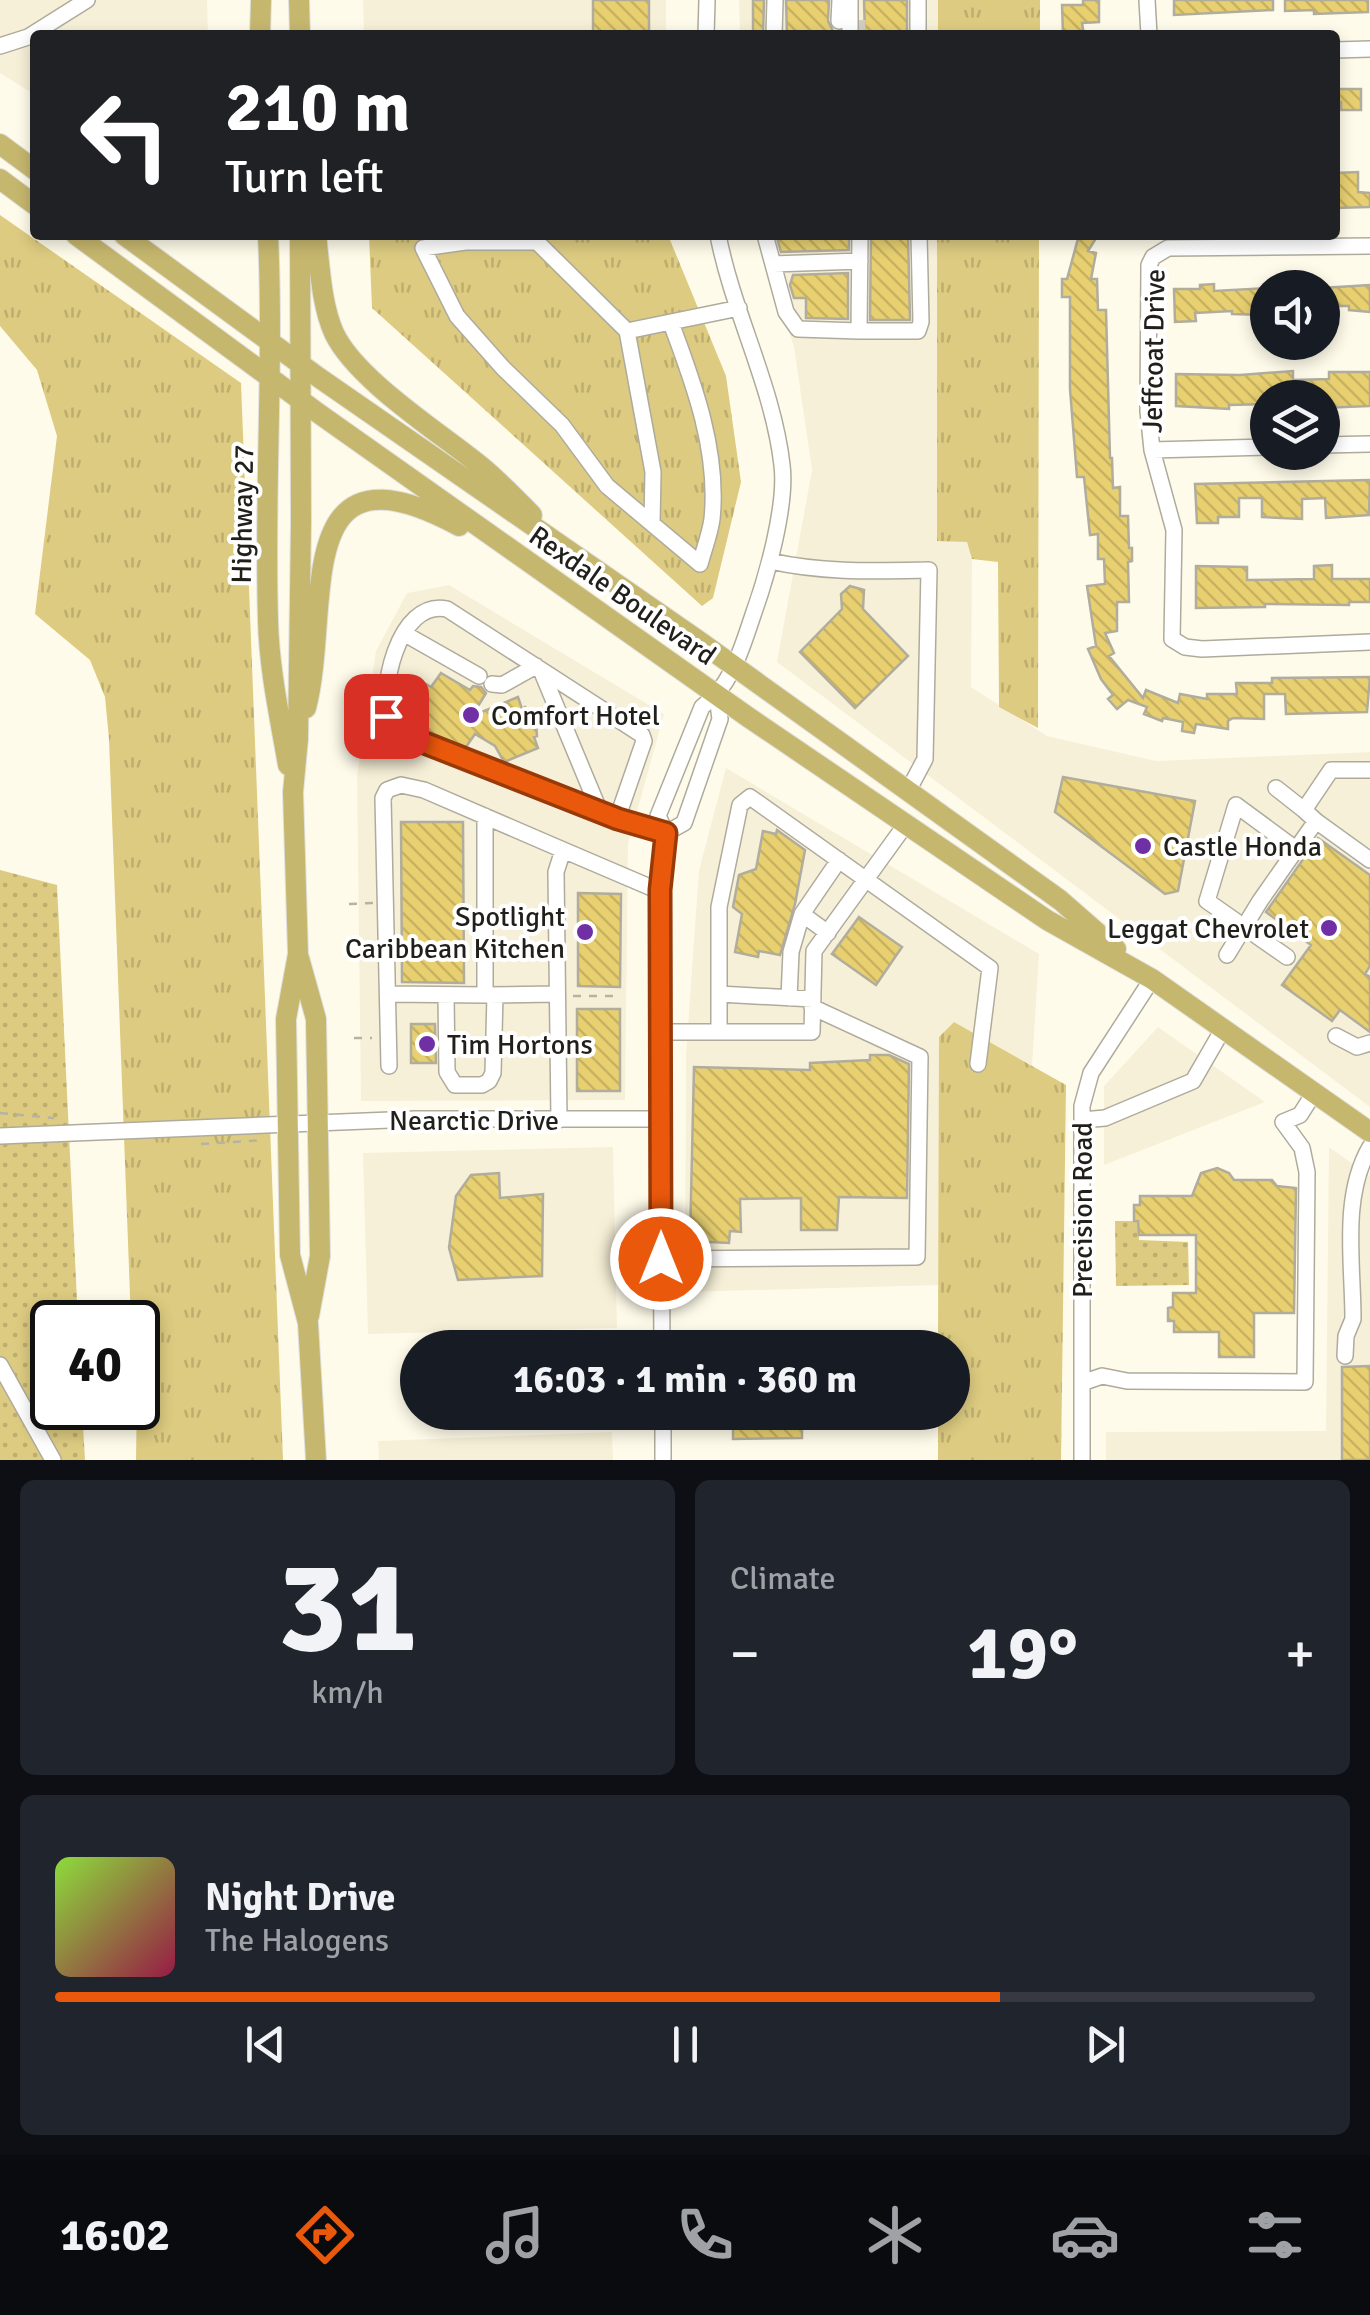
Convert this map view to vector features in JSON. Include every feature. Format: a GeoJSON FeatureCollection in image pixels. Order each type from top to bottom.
{"type":"FeatureCollection","features":[{"type":"Feature","properties":{"kind":"main road"},"geometry":{"type":"LineString","coordinates":[[260,0],[260,30]]}},
{"type":"Feature","properties":{"kind":"main road"},"geometry":{"type":"LineString","coordinates":[[299,0],[300,30]]}},
{"type":"Feature","properties":{"kind":"main road"},"geometry":{"type":"LineString","coordinates":[[0,144],[30,166]]}},
{"type":"Feature","properties":{"kind":"main road"},"geometry":{"type":"LineString","coordinates":[[0,179],[30,201]]}},
{"type":"Feature","properties":{"kind":"main road","name":"Rexdale Boulevard"},"geometry":{"type":"LineString","coordinates":[[83,240],[300,400],[718,696],[1048,920],[1152,979]]}},
{"type":"Feature","properties":{"kind":"main road","name":"Rexdale Boulevard"},"geometry":{"type":"LineString","coordinates":[[131,240],[1060,900],[1152,979],[1370,1132]]}},
{"type":"Feature","properties":{"kind":"main road","name":"Highway 27"},"geometry":{"type":"LineString","coordinates":[[268,240],[272,379],[268,623],[275,693],[293,792]]}},
{"type":"Feature","properties":{"kind":"main road","name":"Highway 27"},"geometry":{"type":"LineString","coordinates":[[300,240],[298,739],[293,792],[298,954],[286,1019],[290,1256],[308,1323],[316,1460]]}},
{"type":"Feature","properties":{"kind":"main road"},"geometry":{"type":"LineString","coordinates":[[317,240],[325,299],[335,335],[400,404],[484,468],[574,554]]}},
{"type":"Feature","properties":{"kind":"main road"},"geometry":{"type":"LineString","coordinates":[[298,739],[314,678],[322,567],[337,523],[360,504],[390,498],[425,507],[463,527],[494,537]]}},
{"type":"Feature","properties":{"kind":"main road","name":"Highway 27"},"geometry":{"type":"LineString","coordinates":[[298,954],[316,1018],[320,1256],[308,1323]]}},
{"type":"Feature","properties":{"kind":"street"},"geometry":{"type":"LineString","coordinates":[[39,30],[87,0]]}},
{"type":"Feature","properties":{"kind":"street"},"geometry":{"type":"LineString","coordinates":[[706,30],[707,0]]}},
{"type":"Feature","properties":{"kind":"street"},"geometry":{"type":"LineString","coordinates":[[774,30],[775,0]]}},
{"type":"Feature","properties":{"kind":"street"},"geometry":{"type":"LineString","coordinates":[[839,20],[840,0]]}},
{"type":"Feature","properties":{"kind":"street"},"geometry":{"type":"LineString","coordinates":[[854,0],[854,28]]}},
{"type":"Feature","properties":{"kind":"street"},"geometry":{"type":"LineString","coordinates":[[918,0],[918,30]]}},
{"type":"Feature","properties":{"kind":"street"},"geometry":{"type":"LineString","coordinates":[[1147,0],[1148,30]]}},
{"type":"Feature","properties":{"kind":"street"},"geometry":{"type":"LineString","coordinates":[[0,46],[30,36]]}},
{"type":"Feature","properties":{"kind":"street"},"geometry":{"type":"LineString","coordinates":[[1340,50],[1370,49]]}},
{"type":"Feature","properties":{"kind":"street"},"geometry":{"type":"LineString","coordinates":[[662,1330],[660,890],[666,833],[658,816],[702,707],[718,696],[735,667],[770,561],[783,469],[775,423],[719,240]]}},
{"type":"Feature","properties":{"kind":"street"},"geometry":{"type":"LineString","coordinates":[[766,240],[786,312],[798,329],[860,331],[918,331],[919,240]]}},
{"type":"Feature","properties":{"kind":"street"},"geometry":{"type":"LineString","coordinates":[[860,240],[860,331]]}},
{"type":"Feature","properties":{"kind":"street"},"geometry":{"type":"LineString","coordinates":[[652,523],[653,472],[627,331],[537,242],[465,242],[423,248],[456,316],[562,425],[607,486],[700,564],[712,520],[712,464],[691,377],[671,323]]}},
{"type":"Feature","properties":{"kind":"street","name":"Jeffcoat Drive"},"geometry":{"type":"LineString","coordinates":[[1370,246],[1168,248],[1154,257],[1149,283],[1148,412],[1152,450],[1174,530],[1172,639],[1184,648],[1370,642]]}},
{"type":"Feature","properties":{"kind":"street"},"geometry":{"type":"LineString","coordinates":[[773,264],[860,261]]}},
{"type":"Feature","properties":{"kind":"street"},"geometry":{"type":"LineString","coordinates":[[627,331],[739,308]]}},
{"type":"Feature","properties":{"kind":"street"},"geometry":{"type":"LineString","coordinates":[[1340,445],[1370,444]]}},
{"type":"Feature","properties":{"kind":"street"},"geometry":{"type":"LineString","coordinates":[[1152,450],[1250,447]]}},
{"type":"Feature","properties":{"kind":"street"},"geometry":{"type":"LineString","coordinates":[[770,561],[838,571],[929,570],[925,759],[908,791]]}},
{"type":"Feature","properties":{"kind":"street"},"geometry":{"type":"LineString","coordinates":[[618,819],[644,741],[642,735],[447,609],[425,610],[415,617],[390,660],[386,716],[389,729],[618,819],[666,833],[684,824],[720,719],[718,696]]}},
{"type":"Feature","properties":{"kind":"street"},"geometry":{"type":"LineString","coordinates":[[405,634],[486,680],[502,684],[538,668]]}},
{"type":"Feature","properties":{"kind":"street"},"geometry":{"type":"LineString","coordinates":[[538,668],[600,812]]}},
{"type":"Feature","properties":{"kind":"street"},"geometry":{"type":"LineString","coordinates":[[1227,955],[1297,850],[1331,770],[1370,770]]}},
{"type":"Feature","properties":{"kind":"street"},"geometry":{"type":"LineString","coordinates":[[390,1066],[382,798],[387,790],[401,785],[424,790],[660,890]]}},
{"type":"Feature","properties":{"kind":"street"},"geometry":{"type":"LineString","coordinates":[[1276,788],[1370,860]]}},
{"type":"Feature","properties":{"kind":"street"},"geometry":{"type":"LineString","coordinates":[[719,1032],[719,907],[740,806],[750,798],[990,968],[978,1064]]}},
{"type":"Feature","properties":{"kind":"street"},"geometry":{"type":"LineString","coordinates":[[1286,957],[1207,901],[1236,804],[1297,850]]}},
{"type":"Feature","properties":{"kind":"street"},"geometry":{"type":"LineString","coordinates":[[446,995],[447,1072],[455,1085],[477,1086],[490,1081],[493,1073],[485,816]]}},
{"type":"Feature","properties":{"kind":"street"},"geometry":{"type":"LineString","coordinates":[[660,1032],[812,1032],[814,951],[906,824]]}},
{"type":"Feature","properties":{"kind":"street"},"geometry":{"type":"LineString","coordinates":[[559,1120],[556,872],[562,850]]}},
{"type":"Feature","properties":{"kind":"street"},"geometry":{"type":"LineString","coordinates":[[789,998],[791,952],[802,914],[839,860]]}},
{"type":"Feature","properties":{"kind":"street"},"geometry":{"type":"LineString","coordinates":[[802,914],[828,932]]}},
{"type":"Feature","properties":{"kind":"street","name":"Precision Road"},"geometry":{"type":"LineString","coordinates":[[1082,1460],[1082,1106],[1090,1073],[1152,979]]}},
{"type":"Feature","properties":{"kind":"street"},"geometry":{"type":"LineString","coordinates":[[388,994],[558,995]]}},
{"type":"Feature","properties":{"kind":"street"},"geometry":{"type":"LineString","coordinates":[[661,1259],[917,1258],[920,1057],[812,1003],[719,994]]}},
{"type":"Feature","properties":{"kind":"street"},"geometry":{"type":"LineString","coordinates":[[1082,1120],[1106,1118],[1193,1082],[1223,1029]]}},
{"type":"Feature","properties":{"kind":"street"},"geometry":{"type":"LineString","coordinates":[[1336,1036],[1357,1047],[1370,1043]]}},
{"type":"Feature","properties":{"kind":"street"},"geometry":{"type":"LineString","coordinates":[[1082,1383],[1118,1386],[1127,1380],[1305,1382],[1308,1172],[1302,1148],[1282,1122],[1300,1114],[1314,1093]]}},
{"type":"Feature","properties":{"kind":"street","name":"Nearctic Drive"},"geometry":{"type":"LineString","coordinates":[[0,1136],[415,1119],[660,1118]]}},
{"type":"Feature","properties":{"kind":"street"},"geometry":{"type":"LineString","coordinates":[[1345,1356],[1346,1336],[1353,1320],[1355,1176],[1370,1147]]}},
{"type":"Feature","properties":{"kind":"street"},"geometry":{"type":"LineString","coordinates":[[0,1365],[53,1460]]}},
{"type":"Feature","properties":{"kind":"street"},"geometry":{"type":"LineString","coordinates":[[662,1430],[663,1460]]}},
{"type":"Feature","properties":{"kind":"path"},"geometry":{"type":"LineString","coordinates":[[349,904],[385,902]]}},
{"type":"Feature","properties":{"kind":"path"},"geometry":{"type":"LineString","coordinates":[[558,995],[617,996]]}},
{"type":"Feature","properties":{"kind":"path"},"geometry":{"type":"LineString","coordinates":[[354,1038],[389,1038]]}},
{"type":"Feature","properties":{"kind":"shaded area"},"geometry":{"type":"Polygon","coordinates":[[[0,0],[207,0],[208,30],[30,30],[30,92],[0,73],[0,0]]]}},
{"type":"Feature","properties":{"kind":"shaded area"},"geometry":{"type":"Polygon","coordinates":[[[363,0],[666,0],[666,30],[364,30],[363,0]]]}},
{"type":"Feature","properties":{"kind":"shaded area"},"geometry":{"type":"Polygon","coordinates":[[[739,0],[938,0],[938,30],[740,30],[739,0]]]}},
{"type":"Feature","properties":{"kind":"shaded area"},"geometry":{"type":"Polygon","coordinates":[[[760,240],[937,240],[937,540],[968,542],[972,559],[971,687],[1047,736],[1156,761],[1370,752],[1370,1107],[777,662],[812,470],[794,347],[760,240]]]}},
{"type":"Feature","properties":{"kind":"shaded area"},"geometry":{"type":"Polygon","coordinates":[[[449,585],[664,714],[628,844],[625,1100],[361,1101],[357,776],[376,651],[407,593],[449,585]]]}},
{"type":"Feature","properties":{"kind":"shaded area"},"geometry":{"type":"Polygon","coordinates":[[[726,768],[1039,954],[1032,1066],[954,1022],[939,1037],[939,1285],[685,1292],[686,1055],[699,870],[726,768]]]}},
{"type":"Feature","properties":{"kind":"shaded area"},"geometry":{"type":"Polygon","coordinates":[[[1158,1027],[1265,1102],[1104,1165],[1104,1086],[1158,1027]]]}},
{"type":"Feature","properties":{"kind":"shaded area"},"geometry":{"type":"Polygon","coordinates":[[[613,1147],[617,1328],[400,1330],[400,1333],[368,1334],[363,1153],[613,1147]]]}},
{"type":"Feature","properties":{"kind":"shaded area"},"geometry":{"type":"Polygon","coordinates":[[[1329,1147],[1370,1176],[1370,1460],[1106,1460],[1106,1432],[1326,1431],[1329,1147]]]}},
{"type":"Feature","properties":{"kind":"shaded area"},"geometry":{"type":"Polygon","coordinates":[[[612,1432],[613,1460],[379,1460],[378,1441],[612,1432]]]}},
{"type":"Feature","properties":{"kind":"green space"},"geometry":{"type":"Polygon","coordinates":[[[938,0],[1040,0],[1040,30],[938,30],[938,0]]]}},
{"type":"Feature","properties":{"kind":"green space"},"geometry":{"type":"Polygon","coordinates":[[[0,215],[30,236],[30,240],[36,240],[241,383],[283,1460],[136,1460],[136,1430],[160,1430],[160,1300],[130,1300],[105,697],[90,660],[35,614],[57,436],[37,370],[0,326],[0,215]]]}},
{"type":"Feature","properties":{"kind":"green space"},"geometry":{"type":"Polygon","coordinates":[[[369,240],[670,240],[726,376],[741,482],[713,598],[702,606],[372,308],[369,240]]]}},
{"type":"Feature","properties":{"kind":"green space"},"geometry":{"type":"Polygon","coordinates":[[[937,240],[1039,240],[1038,728],[999,707],[998,562],[972,559],[967,542],[937,541],[937,240]]]}},
{"type":"Feature","properties":{"kind":"green space"},"geometry":{"type":"Polygon","coordinates":[[[0,870],[57,885],[77,1300],[30,1300],[30,1430],[83,1430],[85,1460],[0,1460],[0,870]]]}},
{"type":"Feature","properties":{"kind":"green space"},"geometry":{"type":"Polygon","coordinates":[[[954,1022],[1066,1085],[1061,1460],[938,1460],[938,1430],[970,1430],[970,1330],[938,1330],[939,1037],[954,1022]]]}},
{"type":"Feature","properties":{"kind":"green space"},"geometry":{"type":"Polygon","coordinates":[[[1115,1221],[1138,1221],[1139,1240],[1188,1242],[1189,1285],[1116,1286],[1115,1221]]]}},
{"type":"Feature","properties":{"kind":"building"},"geometry":{"type":"Polygon","coordinates":[[[593,0],[649,0],[649,30],[593,30],[593,0]]]}},
{"type":"Feature","properties":{"kind":"building"},"geometry":{"type":"Polygon","coordinates":[[[753,0],[764,0],[763,30],[753,30],[753,0]]]}},
{"type":"Feature","properties":{"kind":"building"},"geometry":{"type":"Polygon","coordinates":[[[786,0],[829,0],[828,21],[832,30],[787,30],[786,0]]]}},
{"type":"Feature","properties":{"kind":"building"},"geometry":{"type":"Polygon","coordinates":[[[864,0],[907,0],[907,30],[865,30],[864,0]]]}},
{"type":"Feature","properties":{"kind":"building"},"geometry":{"type":"Polygon","coordinates":[[[1083,0],[1099,0],[1099,22],[1082,23],[1083,30],[1063,30],[1062,5],[1083,5],[1083,0]]]}},
{"type":"Feature","properties":{"kind":"building"},"geometry":{"type":"Polygon","coordinates":[[[1174,0],[1273,0],[1273,10],[1174,15],[1174,0]]]}},
{"type":"Feature","properties":{"kind":"building"},"geometry":{"type":"Polygon","coordinates":[[[1285,0],[1368,0],[1368,12],[1285,11],[1285,0]]]}},
{"type":"Feature","properties":{"kind":"building"},"geometry":{"type":"Polygon","coordinates":[[[1340,89],[1361,89],[1361,110],[1341,110],[1340,89]]]}},
{"type":"Feature","properties":{"kind":"building"},"geometry":{"type":"Polygon","coordinates":[[[1358,172],[1358,192],[1370,193],[1370,207],[1340,208],[1340,173],[1358,172]]]}},
{"type":"Feature","properties":{"kind":"building"},"geometry":{"type":"Polygon","coordinates":[[[778,240],[849,240],[849,250],[781,252],[778,240]]]}},
{"type":"Feature","properties":{"kind":"building"},"geometry":{"type":"Polygon","coordinates":[[[871,240],[908,240],[910,320],[870,320],[871,240]]]}},
{"type":"Feature","properties":{"kind":"building"},"geometry":{"type":"Polygon","coordinates":[[[1078,240],[1095,240],[1088,251],[1096,253],[1091,279],[1097,279],[1098,310],[1106,310],[1113,488],[1120,487],[1120,516],[1128,516],[1132,548],[1132,561],[1128,562],[1129,602],[1117,602],[1117,631],[1105,633],[1114,653],[1109,656],[1143,698],[1146,690],[1178,703],[1180,694],[1207,699],[1207,694],[1237,694],[1236,683],[1272,683],[1272,678],[1370,677],[1367,712],[1286,714],[1285,694],[1264,694],[1264,719],[1233,718],[1228,721],[1228,729],[1196,724],[1194,733],[1182,731],[1183,722],[1163,718],[1162,721],[1144,714],[1147,707],[1128,700],[1117,709],[1108,699],[1113,695],[1088,649],[1096,646],[1087,586],[1105,584],[1104,559],[1098,559],[1098,534],[1090,535],[1084,477],[1077,477],[1070,389],[1070,297],[1062,297],[1062,279],[1067,279],[1078,240]]]}},
{"type":"Feature","properties":{"kind":"building"},"geometry":{"type":"Polygon","coordinates":[[[848,273],[848,319],[806,318],[806,298],[794,298],[790,285],[793,275],[848,273]]]}},
{"type":"Feature","properties":{"kind":"building"},"geometry":{"type":"Polygon","coordinates":[[[1214,284],[1214,291],[1250,289],[1250,314],[1232,311],[1195,313],[1196,321],[1175,322],[1174,289],[1200,289],[1200,285],[1214,284]]]}},
{"type":"Feature","properties":{"kind":"building"},"geometry":{"type":"Polygon","coordinates":[[[1370,285],[1370,312],[1340,306],[1340,287],[1370,285]]]}},
{"type":"Feature","properties":{"kind":"building"},"geometry":{"type":"Polygon","coordinates":[[[1293,371],[1293,380],[1250,380],[1250,404],[1229,405],[1229,409],[1176,406],[1176,374],[1293,371]]]}},
{"type":"Feature","properties":{"kind":"building"},"geometry":{"type":"Polygon","coordinates":[[[1329,372],[1370,372],[1370,406],[1340,407],[1340,380],[1293,380],[1329,379],[1329,372]]]}},
{"type":"Feature","properties":{"kind":"building"},"geometry":{"type":"Polygon","coordinates":[[[1370,480],[1369,515],[1326,518],[1325,498],[1302,499],[1302,519],[1262,517],[1262,498],[1239,498],[1239,517],[1197,523],[1195,484],[1370,480]]]}},
{"type":"Feature","properties":{"kind":"building"},"geometry":{"type":"Polygon","coordinates":[[[1332,565],[1332,579],[1370,579],[1370,602],[1196,608],[1196,566],[1247,567],[1247,580],[1314,579],[1314,566],[1332,565]]]}},
{"type":"Feature","properties":{"kind":"building"},"geometry":{"type":"Polygon","coordinates":[[[850,586],[864,590],[863,609],[908,656],[855,708],[800,652],[842,609],[841,594],[850,586]]]}},
{"type":"Feature","properties":{"kind":"building","name":"Comfort Hotel"},"geometry":{"type":"Polygon","coordinates":[[[441,673],[470,690],[473,686],[481,687],[486,693],[472,716],[518,697],[522,709],[525,707],[536,722],[534,737],[538,748],[504,762],[495,746],[475,734],[466,747],[413,726],[407,720],[415,693],[426,684],[431,687],[441,673]]]}},
{"type":"Feature","properties":{"kind":"building","name":"Castle Honda"},"geometry":{"type":"Polygon","coordinates":[[[1063,777],[1195,801],[1178,891],[1165,894],[1055,812],[1063,777]]]}},
{"type":"Feature","properties":{"kind":"building"},"geometry":{"type":"Polygon","coordinates":[[[401,822],[463,822],[464,983],[402,982],[401,822]]]}},
{"type":"Feature","properties":{"kind":"building"},"geometry":{"type":"Polygon","coordinates":[[[777,830],[805,850],[780,955],[759,951],[758,957],[735,952],[742,914],[733,907],[739,875],[756,869],[763,831],[776,834],[777,830]]]}},
{"type":"Feature","properties":{"kind":"building","name":"Leggat Chevrolet"},"geometry":{"type":"Polygon","coordinates":[[[1318,838],[1370,875],[1370,966],[1365,974],[1370,977],[1370,1032],[1340,1010],[1332,1021],[1282,985],[1311,945],[1266,912],[1318,838]]]}},
{"type":"Feature","properties":{"kind":"building"},"geometry":{"type":"Polygon","coordinates":[[[578,893],[621,894],[620,987],[578,986],[578,893]]]}},
{"type":"Feature","properties":{"kind":"building"},"geometry":{"type":"Polygon","coordinates":[[[859,917],[902,947],[876,985],[832,954],[859,917]]]}},
{"type":"Feature","properties":{"kind":"building"},"geometry":{"type":"Polygon","coordinates":[[[577,1009],[620,1009],[620,1091],[577,1091],[577,1009]]]}},
{"type":"Feature","properties":{"kind":"building","name":"Tim Hortons"},"geometry":{"type":"Polygon","coordinates":[[[411,1024],[435,1024],[436,1063],[411,1063],[411,1024]]]}},
{"type":"Feature","properties":{"kind":"building"},"geometry":{"type":"Polygon","coordinates":[[[870,1055],[889,1055],[909,1064],[907,1198],[839,1197],[837,1230],[801,1230],[801,1198],[740,1199],[741,1232],[730,1231],[729,1243],[690,1241],[694,1067],[810,1070],[810,1063],[870,1060],[870,1055]]]}},
{"type":"Feature","properties":{"kind":"building"},"geometry":{"type":"Polygon","coordinates":[[[1217,1168],[1234,1180],[1272,1180],[1277,1186],[1296,1188],[1294,1313],[1254,1313],[1254,1357],[1219,1357],[1219,1332],[1174,1332],[1174,1321],[1168,1321],[1173,1293],[1196,1293],[1196,1235],[1139,1235],[1138,1221],[1134,1221],[1134,1205],[1140,1205],[1140,1196],[1192,1196],[1201,1173],[1217,1168]]]}},
{"type":"Feature","properties":{"kind":"building"},"geometry":{"type":"Polygon","coordinates":[[[499,1173],[500,1198],[543,1194],[542,1276],[458,1280],[449,1248],[456,1196],[471,1175],[499,1173]]]}},
{"type":"Feature","properties":{"kind":"building"},"geometry":{"type":"Polygon","coordinates":[[[1370,1366],[1370,1460],[1342,1460],[1342,1367],[1370,1366]]]}},
{"type":"Feature","properties":{"kind":"building"},"geometry":{"type":"Polygon","coordinates":[[[733,1430],[802,1430],[802,1438],[733,1439],[733,1430]]]}},
{"type":"Feature","properties":{"kind":"tunnel"},"geometry":{"type":"LineString","coordinates":[[858,20],[858,30]]}},
{"type":"Feature","properties":{"kind":"place","name":"Comfort Hotel"},"geometry":{"type":"Point","coordinates":[471,715]}},
{"type":"Feature","properties":{"kind":"place","name":"Castle Honda"},"geometry":{"type":"Point","coordinates":[1143,846]}},
{"type":"Feature","properties":{"kind":"place","name":"Leggat Chevrolet"},"geometry":{"type":"Point","coordinates":[1329,928]}},
{"type":"Feature","properties":{"kind":"place","name":"Spotlight Caribbean Kitchen"},"geometry":{"type":"Point","coordinates":[585,932]}},
{"type":"Feature","properties":{"kind":"place","name":"Tim Hortons"},"geometry":{"type":"Point","coordinates":[427,1044]}},
{"type":"Feature","properties":{"kind":"route"},"geometry":{"type":"LineString","coordinates":[[386,716],[389,729],[618,819],[666,833],[660,890],[661,1259]]}}]}
